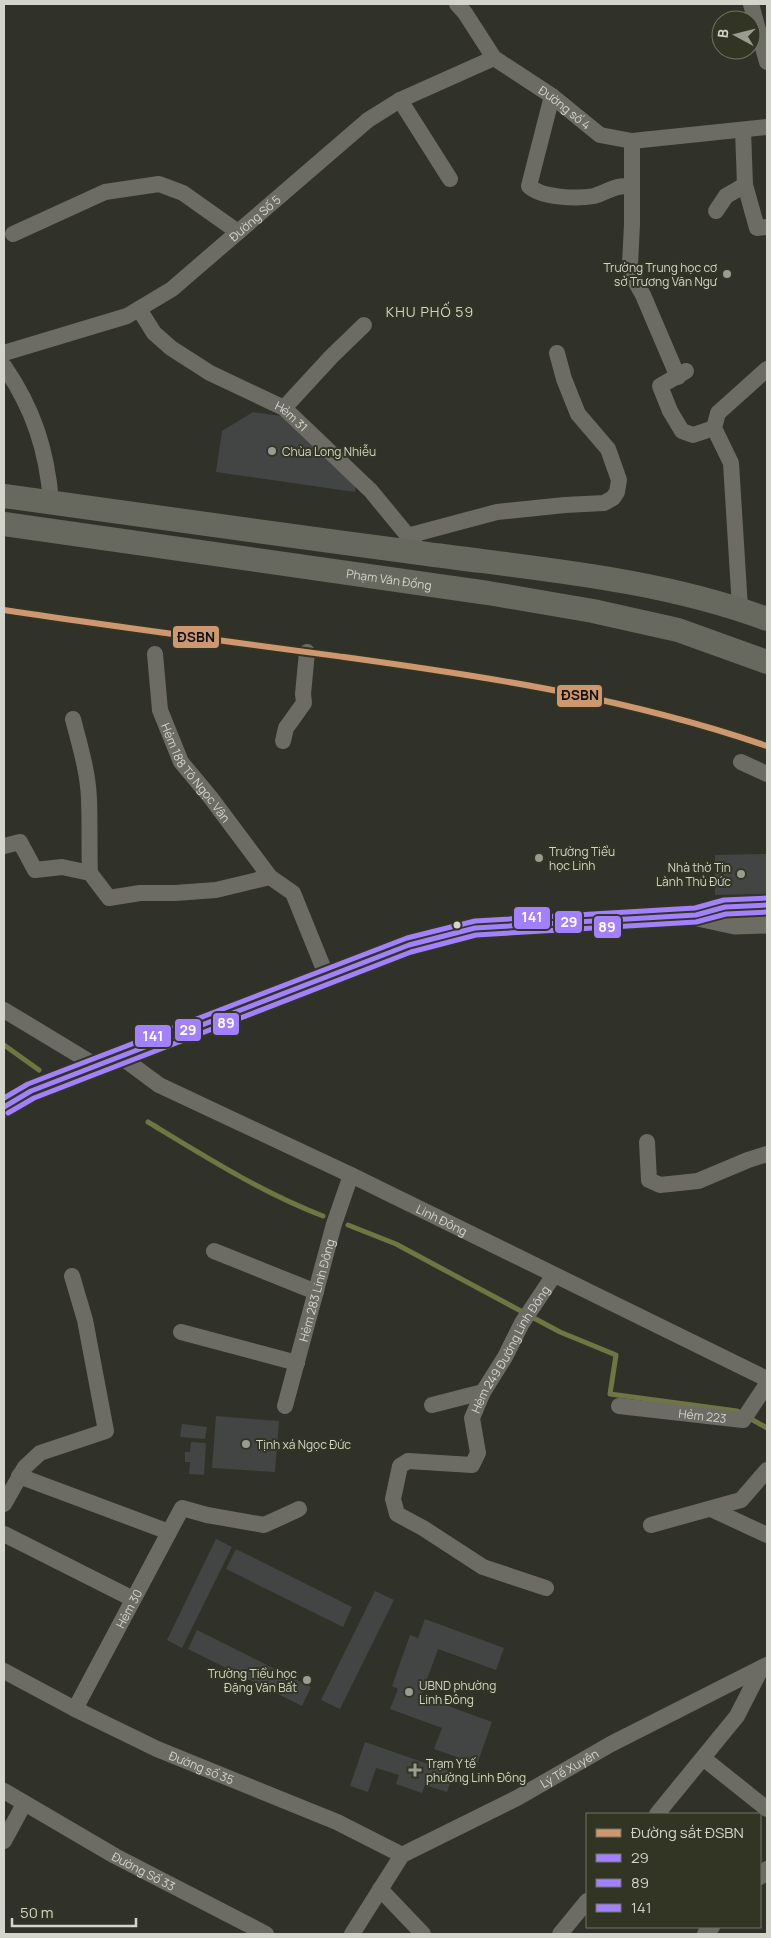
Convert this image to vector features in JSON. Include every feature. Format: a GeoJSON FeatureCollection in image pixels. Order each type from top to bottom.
{"type":"FeatureCollection","features":[{"type":"Feature","properties":{"kind":"highway"},"geometry":{"type":"LineString","coordinates":[[4,496],[414,545],[660,589],[740,608],[767,619]]}},
{"type":"Feature","properties":{"kind":"highway","name":"Phạm Văn Đồng"},"geometry":{"type":"LineString","coordinates":[[4,524],[488,593],[593,611],[678,630],[767,662]]}},
{"type":"Feature","properties":{"kind":"main road"},"geometry":{"type":"LineString","coordinates":[[4,1107],[31,1091],[95,1065],[409,945],[475,928],[696,915],[725,907],[767,905]]}},
{"type":"Feature","properties":{"kind":"main road"},"geometry":{"type":"LineString","coordinates":[[696,915],[735,924],[767,923]]}},
{"type":"Feature","properties":{"kind":"street","name":"Đường số 4"},"geometry":{"type":"LineString","coordinates":[[457,4],[465,13],[494,58],[552,96],[600,135],[632,141],[767,128]]}},
{"type":"Feature","properties":{"kind":"street"},"geometry":{"type":"LineString","coordinates":[[751,4],[767,62]]}},
{"type":"Feature","properties":{"kind":"street","name":"Đường Số 5"},"geometry":{"type":"LineString","coordinates":[[4,353],[127,316],[139,309],[172,289],[368,120],[400,100],[494,58]]}},
{"type":"Feature","properties":{"kind":"street"},"geometry":{"type":"LineString","coordinates":[[552,96],[529,186],[534,192],[579,198],[595,196],[612,188],[631,187]]}},
{"type":"Feature","properties":{"kind":"street"},"geometry":{"type":"LineString","coordinates":[[400,100],[450,179]]}},
{"type":"Feature","properties":{"kind":"street"},"geometry":{"type":"LineString","coordinates":[[743,130],[745,185],[757,228],[767,228]]}},
{"type":"Feature","properties":{"kind":"street"},"geometry":{"type":"LineString","coordinates":[[632,141],[630,265],[634,279],[683,374],[667,380],[660,386],[670,411],[682,431],[693,435],[714,428]]}},
{"type":"Feature","properties":{"kind":"street"},"geometry":{"type":"LineString","coordinates":[[13,234],[105,192],[158,184],[183,193],[238,232]]}},
{"type":"Feature","properties":{"kind":"street"},"geometry":{"type":"LineString","coordinates":[[716,211],[726,196],[745,185]]}},
{"type":"Feature","properties":{"kind":"street","name":"Hẻm 31"},"geometry":{"type":"LineString","coordinates":[[139,309],[154,333],[171,348],[210,373],[284,408],[371,491],[414,545]]}},
{"type":"Feature","properties":{"kind":"street"},"geometry":{"type":"LineString","coordinates":[[284,408],[331,357],[364,325]]}},
{"type":"Feature","properties":{"kind":"street"},"geometry":{"type":"LineString","coordinates":[[414,545],[497,512],[604,503],[613,498],[617,492],[618,480],[608,449],[578,414],[564,379],[557,354]]}},
{"type":"Feature","properties":{"kind":"street"},"geometry":{"type":"LineString","coordinates":[[4,366],[19,387],[38,428],[51,502]]}},
{"type":"Feature","properties":{"kind":"street"},"geometry":{"type":"LineString","coordinates":[[740,608],[730,463],[714,428],[718,413],[767,369]]}},
{"type":"Feature","properties":{"kind":"street"},"geometry":{"type":"LineString","coordinates":[[283,741],[286,728],[304,703],[303,694],[307,652]]}},
{"type":"Feature","properties":{"kind":"street","name":"Hẻm 188 Tô Ngọc Vân"},"geometry":{"type":"LineString","coordinates":[[155,654],[160,710],[181,762],[211,798],[270,877]]}},
{"type":"Feature","properties":{"kind":"street"},"geometry":{"type":"LineString","coordinates":[[73,719],[84,761],[89,799],[90,873],[109,898],[140,893],[216,890],[270,877],[293,892],[327,977]]}},
{"type":"Feature","properties":{"kind":"street"},"geometry":{"type":"LineString","coordinates":[[741,762],[767,774]]}},
{"type":"Feature","properties":{"kind":"street"},"geometry":{"type":"LineString","coordinates":[[4,846],[20,842],[35,870],[62,867],[90,873]]}},
{"type":"Feature","properties":{"kind":"street"},"geometry":{"type":"LineString","coordinates":[[4,1010],[95,1065]]}},
{"type":"Feature","properties":{"kind":"street","name":"Linh Đông"},"geometry":{"type":"LineString","coordinates":[[120,1056],[160,1085],[351,1175],[767,1379]]}},
{"type":"Feature","properties":{"kind":"street"},"geometry":{"type":"LineString","coordinates":[[647,1142],[649,1180],[660,1185],[698,1181],[767,1154]]}},
{"type":"Feature","properties":{"kind":"street","name":"Hẻm 283 Linh Đông"},"geometry":{"type":"LineString","coordinates":[[285,1406],[334,1224],[351,1175]]}},
{"type":"Feature","properties":{"kind":"street"},"geometry":{"type":"LineString","coordinates":[[214,1250],[316,1292]]}},
{"type":"Feature","properties":{"kind":"street","name":"Hẻm 249 Đường Linh Đông"},"geometry":{"type":"LineString","coordinates":[[546,1588],[482,1567],[423,1528],[396,1514],[393,1499],[400,1466],[408,1461],[472,1464],[478,1453],[472,1418],[483,1392],[505,1357],[522,1323],[554,1275]]}},
{"type":"Feature","properties":{"kind":"street"},"geometry":{"type":"LineString","coordinates":[[4,1504],[25,1467],[40,1453],[106,1431],[85,1320],[72,1276]]}},
{"type":"Feature","properties":{"kind":"street"},"geometry":{"type":"LineString","coordinates":[[181,1332],[297,1363]]}},
{"type":"Feature","properties":{"kind":"street","name":"Hẻm 223"},"geometry":{"type":"LineString","coordinates":[[620,1406],[746,1415],[767,1384]]}},
{"type":"Feature","properties":{"kind":"street"},"geometry":{"type":"LineString","coordinates":[[432,1405],[483,1392]]}},
{"type":"Feature","properties":{"kind":"street"},"geometry":{"type":"LineString","coordinates":[[651,1524],[741,1500],[767,1470]]}},
{"type":"Feature","properties":{"kind":"street"},"geometry":{"type":"LineString","coordinates":[[20,1476],[169,1532]]}},
{"type":"Feature","properties":{"kind":"street","name":"Hẻm 30"},"geometry":{"type":"LineString","coordinates":[[75,1709],[182,1508],[207,1516],[264,1525],[299,1508]]}},
{"type":"Feature","properties":{"kind":"street"},"geometry":{"type":"LineString","coordinates":[[712,1509],[767,1535]]}},
{"type":"Feature","properties":{"kind":"street"},"geometry":{"type":"LineString","coordinates":[[4,1534],[133,1599]]}},
{"type":"Feature","properties":{"kind":"street"},"geometry":{"type":"LineString","coordinates":[[658,1813],[737,1716],[764,1667]]}},
{"type":"Feature","properties":{"kind":"street","name":"Lý Tế Xuyên"},"geometry":{"type":"LineString","coordinates":[[402,1855],[517,1798],[611,1744],[764,1667]]}},
{"type":"Feature","properties":{"kind":"street","name":"Đường số 35"},"geometry":{"type":"LineString","coordinates":[[4,1671],[75,1709],[158,1749],[337,1822],[402,1855]]}},
{"type":"Feature","properties":{"kind":"street"},"geometry":{"type":"LineString","coordinates":[[702,1758],[766,1808]]}},
{"type":"Feature","properties":{"kind":"street"},"geometry":{"type":"LineString","coordinates":[[4,1791],[24,1804],[4,1841]]}},
{"type":"Feature","properties":{"kind":"street","name":"Đường Số 33"},"geometry":{"type":"LineString","coordinates":[[24,1804],[115,1856],[266,1934]]}},
{"type":"Feature","properties":{"kind":"street"},"geometry":{"type":"LineString","coordinates":[[352,1934],[402,1855]]}},
{"type":"Feature","properties":{"kind":"street"},"geometry":{"type":"LineString","coordinates":[[380,1889],[423,1934]]}},
{"type":"Feature","properties":{"kind":"street"},"geometry":{"type":"LineString","coordinates":[[560,1934],[586,1902]]}},
{"type":"Feature","properties":{"kind":"building","name":"Chùa Long Nhiễu"},"geometry":{"type":"Polygon","coordinates":[[[253,412],[289,417],[357,480],[355,492],[216,472],[222,431],[253,412]]]}},
{"type":"Feature","properties":{"kind":"building","name":"Nhà thờ Tin Lành Thủ Đức"},"geometry":{"type":"Polygon","coordinates":[[[767,854],[767,894],[715,895],[715,855],[767,854]]]}},
{"type":"Feature","properties":{"kind":"building","name":"Tịnh xá Ngọc Đức"},"geometry":{"type":"Polygon","coordinates":[[[216,1416],[279,1421],[275,1472],[212,1468],[216,1416]]]}},
{"type":"Feature","properties":{"kind":"building"},"geometry":{"type":"Polygon","coordinates":[[[182,1424],[207,1427],[205,1439],[180,1437],[182,1424]]]}},
{"type":"Feature","properties":{"kind":"building"},"geometry":{"type":"Polygon","coordinates":[[[191,1442],[206,1443],[204,1475],[189,1474],[190,1462],[185,1462],[185,1452],[190,1452],[191,1442]]]}},
{"type":"Feature","properties":{"kind":"building"},"geometry":{"type":"Polygon","coordinates":[[[216,1539],[232,1547],[182,1648],[167,1640],[216,1539]]]}},
{"type":"Feature","properties":{"kind":"building"},"geometry":{"type":"Polygon","coordinates":[[[236,1549],[352,1607],[343,1627],[226,1569],[236,1549]]]}},
{"type":"Feature","properties":{"kind":"building"},"geometry":{"type":"Polygon","coordinates":[[[375,1591],[394,1600],[340,1709],[321,1700],[375,1591]]]}},
{"type":"Feature","properties":{"kind":"building","name":"UBND phường Linh Đông"},"geometry":{"type":"Polygon","coordinates":[[[425,1619],[504,1648],[496,1670],[438,1649],[421,1696],[492,1722],[477,1764],[434,1749],[442,1728],[390,1709],[398,1689],[392,1686],[410,1635],[418,1638],[425,1619]]]}},
{"type":"Feature","properties":{"kind":"building"},"geometry":{"type":"Polygon","coordinates":[[[197,1630],[311,1687],[302,1706],[188,1649],[197,1630]]]}},
{"type":"Feature","properties":{"kind":"building","name":"Trạm Y tế phường Linh Đông"},"geometry":{"type":"Polygon","coordinates":[[[365,1742],[454,1773],[447,1792],[425,1785],[422,1793],[396,1784],[399,1775],[376,1768],[368,1792],[350,1786],[365,1742]]]}},
{"type":"Feature","properties":{"kind":"waterway"},"geometry":{"type":"LineString","coordinates":[[4,1045],[39,1070]]}},
{"type":"Feature","properties":{"kind":"waterway"},"geometry":{"type":"LineString","coordinates":[[148,1122],[255,1185],[323,1216]]}},
{"type":"Feature","properties":{"kind":"waterway"},"geometry":{"type":"LineString","coordinates":[[348,1225],[396,1244],[560,1332],[616,1355],[610,1394],[737,1411],[767,1428]]}},
{"type":"Feature","properties":{"kind":"rail line","name":"ĐSBN"},"geometry":{"type":"LineString","coordinates":[[4,610],[505,681],[610,702],[715,729],[767,746]]}},
{"type":"Feature","properties":{"kind":"transit line","name":"141"},"geometry":{"type":"LineString","coordinates":[[4,1098],[28,1084],[407,938],[475,921],[695,908],[724,900],[767,898]]}},
{"type":"Feature","properties":{"kind":"transit line","name":"29"},"geometry":{"type":"LineString","coordinates":[[4,1107],[31,1091],[409,945],[475,928],[696,915],[725,907],[767,905]]}},
{"type":"Feature","properties":{"kind":"transit line","name":"89"},"geometry":{"type":"LineString","coordinates":[[8,1113],[34,1098],[411,952],[476,935],[696,922],[726,914],[767,912]]}},
{"type":"Feature","properties":{"kind":"place","name":"Trường Trung học cơ sở Trương Văn Ngư"},"geometry":{"type":"Point","coordinates":[727,274]}},
{"type":"Feature","properties":{"kind":"place","name":"Chùa Long Nhiễu"},"geometry":{"type":"Point","coordinates":[272,451]}},
{"type":"Feature","properties":{"kind":"place","name":"Trường Tiểu học Linh"},"geometry":{"type":"Point","coordinates":[539,858]}},
{"type":"Feature","properties":{"kind":"place","name":"Nhà thờ Tin Lành Thủ Đức"},"geometry":{"type":"Point","coordinates":[741,874]}},
{"type":"Feature","properties":{"kind":"place","name":"Tịnh xá Ngọc Đức"},"geometry":{"type":"Point","coordinates":[246,1444]}},
{"type":"Feature","properties":{"kind":"place","name":"Trường Tiểu học Đặng Văn Bất"},"geometry":{"type":"Point","coordinates":[307,1680]}},
{"type":"Feature","properties":{"kind":"place","name":"UBND phường Linh Đông"},"geometry":{"type":"Point","coordinates":[409,1692]}},
{"type":"Feature","properties":{"kind":"place","name":"Trạm Y tế phường Linh Đông"},"geometry":{"type":"Point","coordinates":[415,1770]}},
{"type":"Feature","properties":{"kind":"district","name":"KHU PHỐ 59"},"geometry":{"type":"Point","coordinates":[430,311]}}]}
